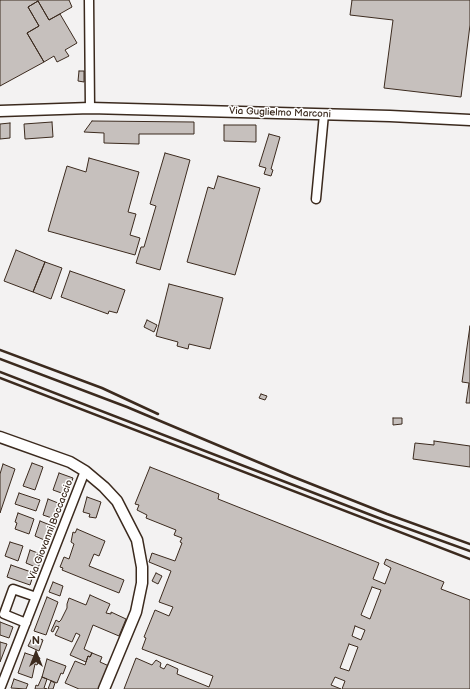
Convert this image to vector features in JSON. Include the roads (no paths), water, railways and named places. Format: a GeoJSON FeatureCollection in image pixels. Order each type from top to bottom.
{"type":"FeatureCollection","features":[{"type":"Feature","properties":{"kind":"street"},"geometry":{"type":"LineString","coordinates":[[89,0],[90,108]]}},
{"type":"Feature","properties":{"kind":"street","name":"Via Guglielmo Marconi"},"geometry":{"type":"LineString","coordinates":[[0,111],[90,108],[324,114],[470,120]]}},
{"type":"Feature","properties":{"kind":"street"},"geometry":{"type":"LineString","coordinates":[[316,199],[324,114]]}},
{"type":"Feature","properties":{"kind":"street"},"geometry":{"type":"LineString","coordinates":[[0,437],[64,460],[85,471],[104,487],[116,501],[137,540],[142,567],[142,583],[136,612],[104,689]]}},
{"type":"Feature","properties":{"kind":"street","name":"Via Giovanni Boccaccio"},"geometry":{"type":"LineString","coordinates":[[0,689],[85,471]]}},
{"type":"Feature","properties":{"kind":"street","name":"Via Giovanni Boccaccio"},"geometry":{"type":"LineString","coordinates":[[26,623],[4,614],[13,589],[36,597]]}},
{"type":"Feature","properties":{"kind":"railway"},"geometry":{"type":"LineString","coordinates":[[0,350],[102,388],[158,414]]}},
{"type":"Feature","properties":{"kind":"railway"},"geometry":{"type":"LineString","coordinates":[[0,359],[127,407],[291,476],[387,514],[470,544]]}},
{"type":"Feature","properties":{"kind":"railway"},"geometry":{"type":"LineString","coordinates":[[0,372],[384,520],[470,551]]}},
{"type":"Feature","properties":{"kind":"railway"},"geometry":{"type":"LineString","coordinates":[[0,378],[470,559]]}}]}
